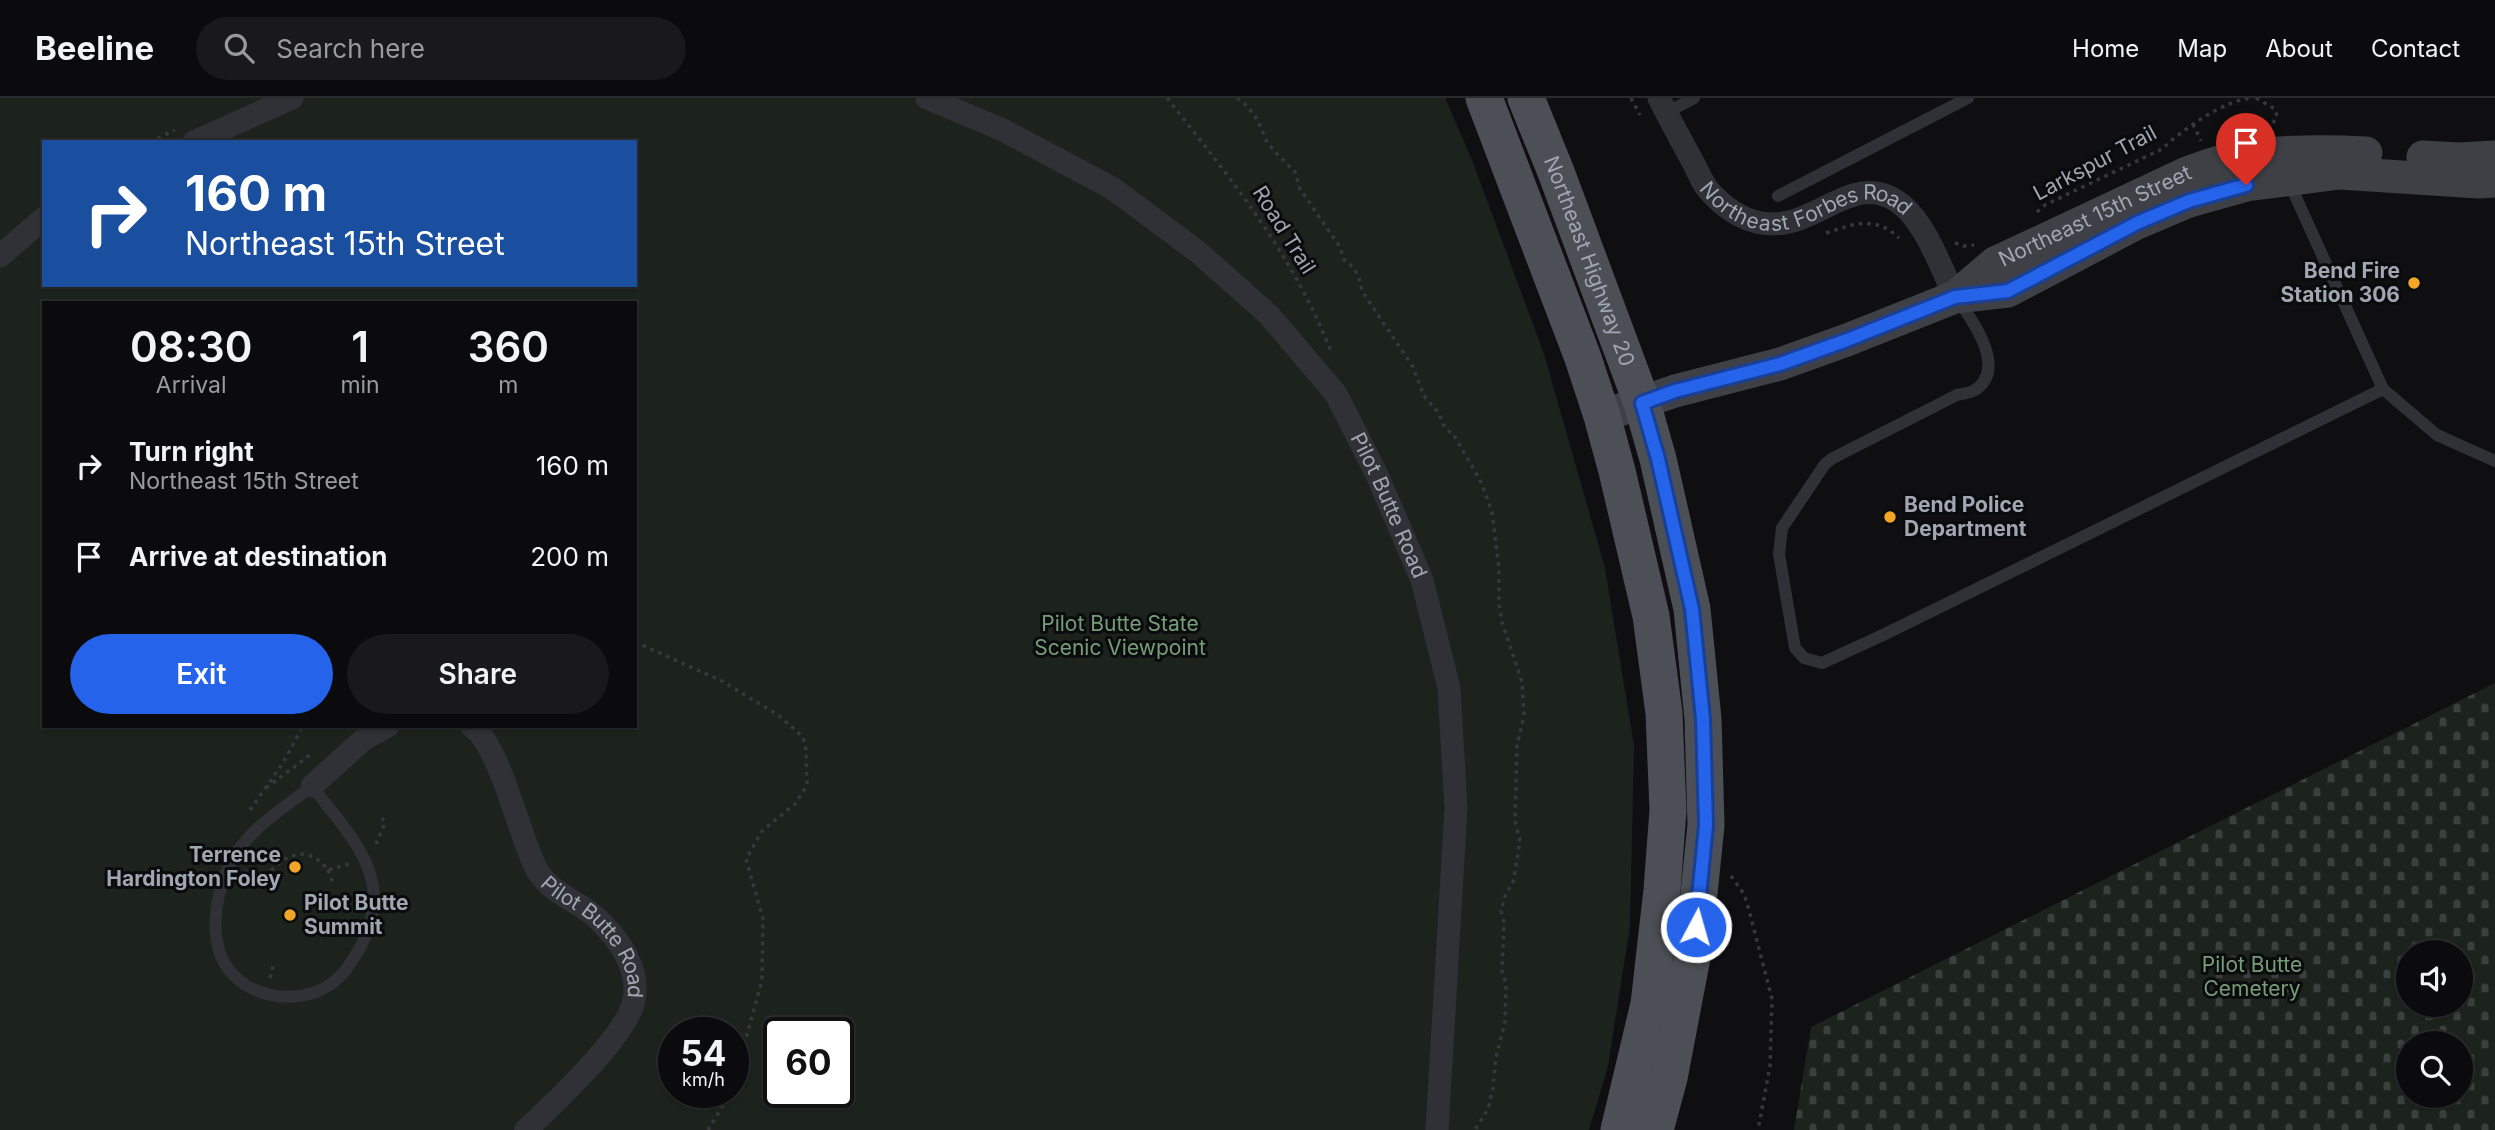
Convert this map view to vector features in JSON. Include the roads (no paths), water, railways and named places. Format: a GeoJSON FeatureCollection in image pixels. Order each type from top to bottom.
{"type":"FeatureCollection","features":[{"type":"Feature","properties":{"kind":"main road","name":"Northeast Highway 20"},"geometry":{"type":"LineString","coordinates":[[1484,98],[1583,358],[1602,416],[1618,471],[1651,616],[1664,713],[1668,810],[1662,890],[1649,1004],[1619,1130]]}},
{"type":"Feature","properties":{"kind":"main road","name":"Northeast Highway 20"},"geometry":{"type":"LineString","coordinates":[[1526,98],[1642,403],[1658,459],[1692,609],[1703,719],[1706,825],[1693,952],[1669,1078],[1655,1130]]}},
{"type":"Feature","properties":{"kind":"main road","name":"Northeast 15th Street"},"geometry":{"type":"LineString","coordinates":[[1602,416],[1675,391],[1780,364],[1955,297],[2008,291],[2137,223],[2189,201],[2246,185],[2286,168],[2340,152],[2459,159],[2495,157]]}},
{"type":"Feature","properties":{"kind":"main road","name":"Northeast 15th Street"},"geometry":{"type":"LineString","coordinates":[[2286,168],[2479,183],[2495,181]]}},
{"type":"Feature","properties":{"kind":"street"},"geometry":{"type":"LineString","coordinates":[[198,140],[292,98]]}},
{"type":"Feature","properties":{"kind":"street","name":"Pilot Butte Road"},"geometry":{"type":"LineString","coordinates":[[927,98],[1003,130],[1112,188],[1198,252],[1269,316],[1336,394],[1377,475],[1422,580],[1449,688],[1456,808],[1437,1130]]}},
{"type":"Feature","properties":{"kind":"street","name":"Northeast Forbes Road"},"geometry":{"type":"LineString","coordinates":[[1662,106],[1710,193],[1735,215],[1759,223],[1789,222],[1848,196],[1867,193],[1889,197],[1911,213],[1955,297]]}},
{"type":"Feature","properties":{"kind":"street"},"geometry":{"type":"LineString","coordinates":[[0,256],[42,220]]}},
{"type":"Feature","properties":{"kind":"street"},"geometry":{"type":"LineString","coordinates":[[312,786],[364,739],[384,728]]}},
{"type":"Feature","properties":{"kind":"street","name":"Pilot Butte Road"},"geometry":{"type":"LineString","coordinates":[[472,728],[494,758],[526,848],[538,871],[555,891],[598,919],[618,943],[634,970],[634,1001],[618,1032],[575,1082],[526,1130]]}},
{"type":"Feature","properties":{"kind":"lane"},"geometry":{"type":"LineString","coordinates":[[1662,106],[1695,98]]}},
{"type":"Feature","properties":{"kind":"lane"},"geometry":{"type":"LineString","coordinates":[[1778,196],[1968,98]]}},
{"type":"Feature","properties":{"kind":"lane"},"geometry":{"type":"LineString","coordinates":[[2286,168],[2383,388],[2437,435],[2495,461]]}},
{"type":"Feature","properties":{"kind":"lane"},"geometry":{"type":"LineString","coordinates":[[1955,297],[1978,328],[1989,360],[1986,377],[1974,390],[1957,395],[1833,458],[1825,464],[1782,528],[1779,554],[1794,648],[1804,659],[1822,663],[1883,635],[2383,388]]}},
{"type":"Feature","properties":{"kind":"lane"},"geometry":{"type":"LineString","coordinates":[[312,786],[365,860],[374,895],[372,915],[367,935],[356,954],[344,972],[332,983],[316,992],[282,997],[246,984],[230,970],[221,956],[216,927],[222,885],[231,862],[254,833],[312,786]]}},
{"type":"Feature","properties":{"kind":"place","name":"Bend Fire Station 306"},"geometry":{"type":"Point","coordinates":[2414,283]}},
{"type":"Feature","properties":{"kind":"place","name":"Bend Police Department"},"geometry":{"type":"Point","coordinates":[1890,517]}},
{"type":"Feature","properties":{"kind":"place","name":"Terrence Hardington Foley"},"geometry":{"type":"Point","coordinates":[295,867]}},
{"type":"Feature","properties":{"kind":"place","name":"Pilot Butte Summit"},"geometry":{"type":"Point","coordinates":[290,915]}},
{"type":"Feature","properties":{"kind":"park label","name":"Pilot Butte State Scenic Viewpoint"},"geometry":{"type":"Point","coordinates":[1120,636]}},
{"type":"Feature","properties":{"kind":"park label","name":"Pilot Butte Cemetery"},"geometry":{"type":"Point","coordinates":[2252,977]}}]}
